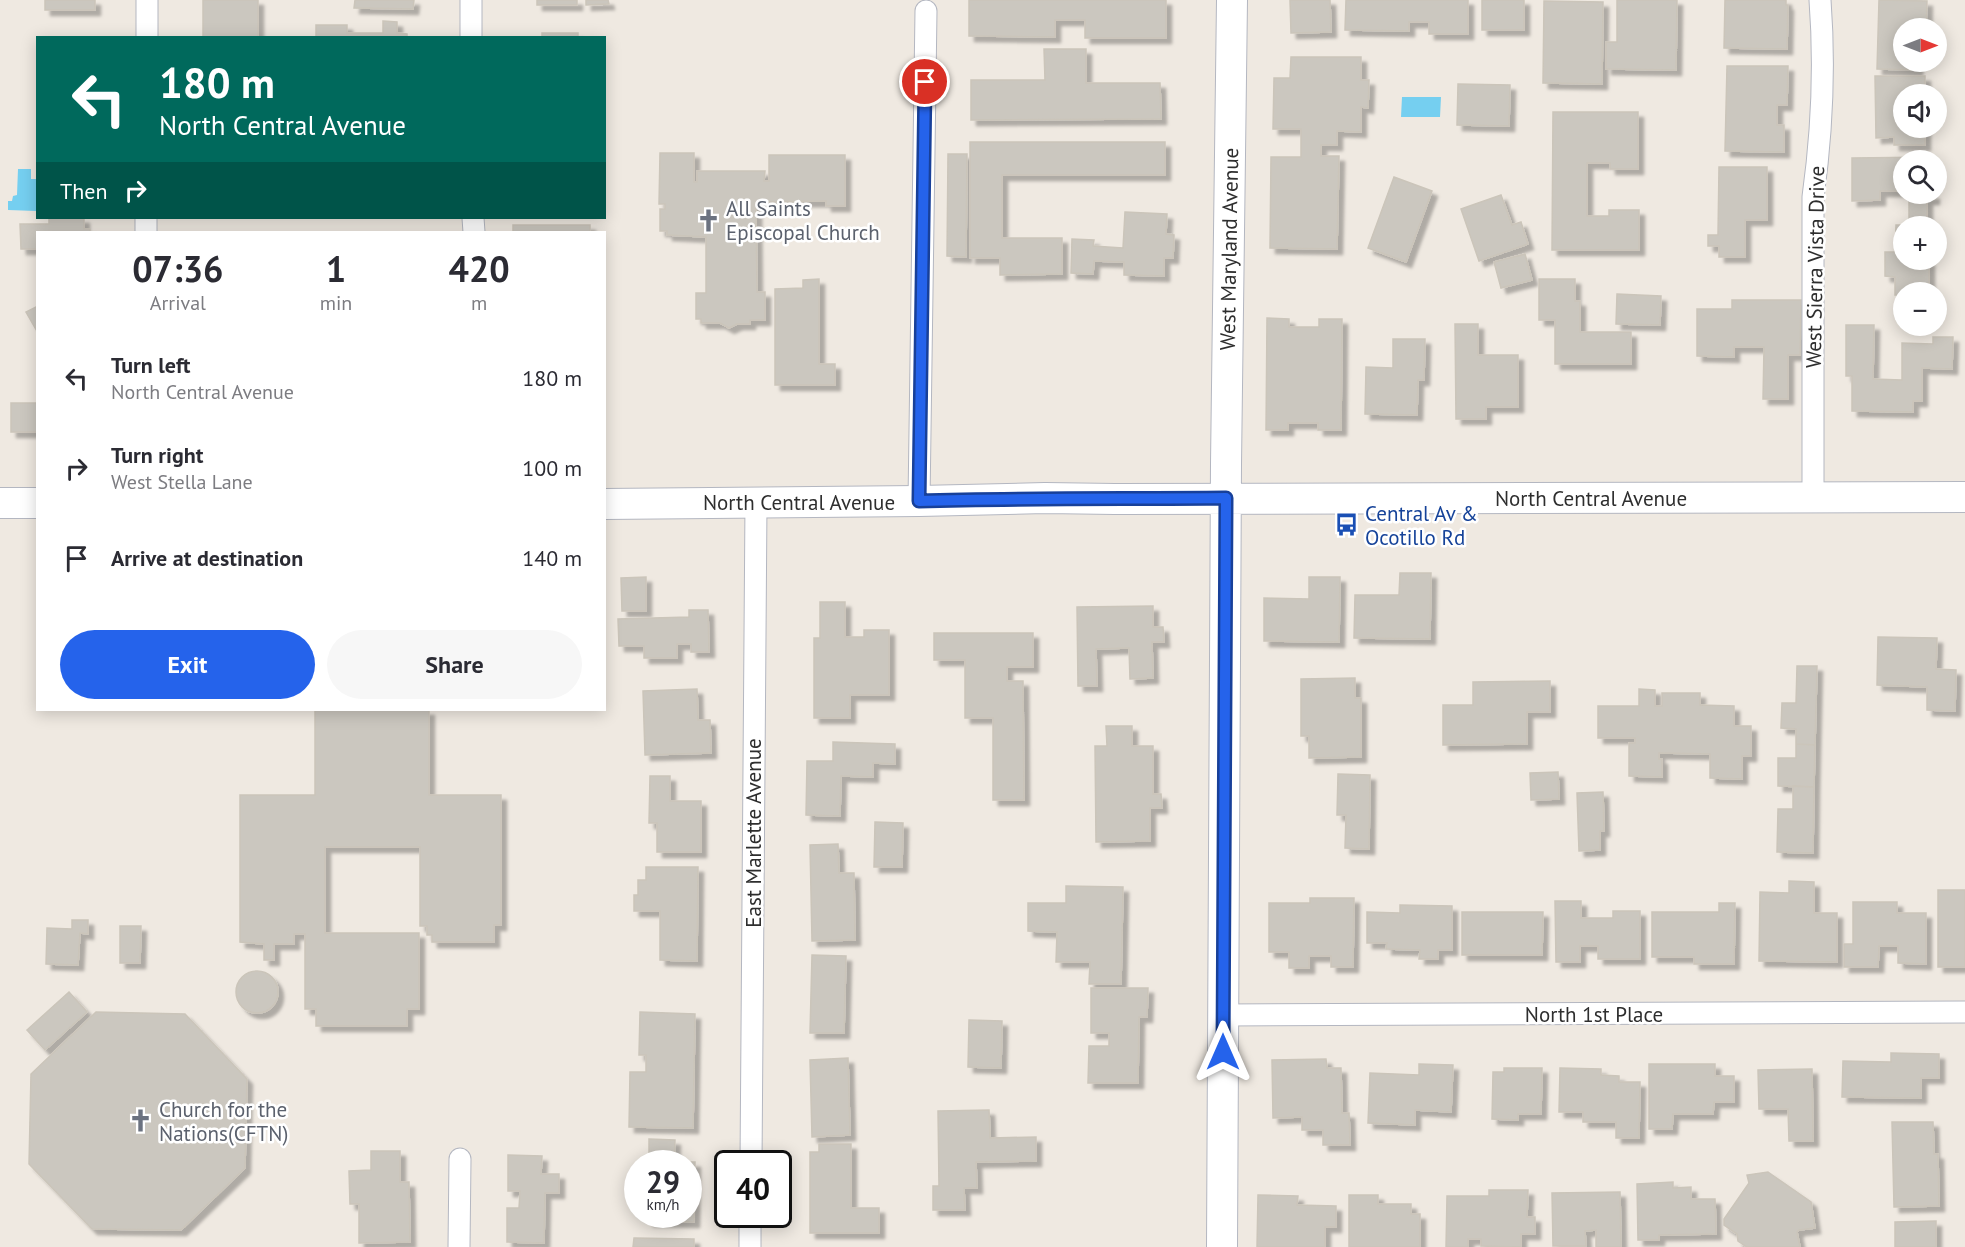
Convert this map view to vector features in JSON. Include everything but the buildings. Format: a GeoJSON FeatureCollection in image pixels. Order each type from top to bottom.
{"type":"FeatureCollection","features":[{"type":"Feature","properties":{"kind":"main road","name":"West Maryland Avenue"},"geometry":{"type":"LineString","coordinates":[[1222,1247],[1226,498],[1232,0]]}},
{"type":"Feature","properties":{"kind":"main road","name":"North Central Avenue"},"geometry":{"type":"LineString","coordinates":[[606,504],[1045,498],[1965,497]]}},
{"type":"Feature","properties":{"kind":"main road"},"geometry":{"type":"LineString","coordinates":[[0,503],[36,503]]}},
{"type":"Feature","properties":{"kind":"street"},"geometry":{"type":"LineString","coordinates":[[147,0],[147,36]]}},
{"type":"Feature","properties":{"kind":"street"},"geometry":{"type":"LineString","coordinates":[[471,0],[471,36]]}},
{"type":"Feature","properties":{"kind":"street","name":"West Sierra Vista Drive"},"geometry":{"type":"LineString","coordinates":[[1813,498],[1813,197],[1822,88],[1820,0]]}},
{"type":"Feature","properties":{"kind":"street"},"geometry":{"type":"LineString","coordinates":[[919,501],[926,11]]}},
{"type":"Feature","properties":{"kind":"street","name":"East Marlette Avenue"},"geometry":{"type":"LineString","coordinates":[[751,1150],[756,503]]}},
{"type":"Feature","properties":{"kind":"street","name":"North 1st Place"},"geometry":{"type":"LineString","coordinates":[[1223,1015],[1965,1012]]}},
{"type":"Feature","properties":{"kind":"street"},"geometry":{"type":"LineString","coordinates":[[459,1247],[460,1159]]}},
{"type":"Feature","properties":{"kind":"street"},"geometry":{"type":"LineString","coordinates":[[750,1228],[750,1247]]}},
{"type":"Feature","properties":{"kind":"water"},"geometry":{"type":"Polygon","coordinates":[[[1402,97],[1441,97],[1440,117],[1401,117],[1402,97]]]}},
{"type":"Feature","properties":{"kind":"water"},"geometry":{"type":"Polygon","coordinates":[[[18,169],[31,169],[31,179],[36,179],[36,211],[8,210],[8,201],[12,201],[13,196],[17,195],[18,169]]]}},
{"type":"Feature","properties":{"kind":"place","name":"All Saints Episcopal Church"},"geometry":{"type":"Point","coordinates":[708,220]}},
{"type":"Feature","properties":{"kind":"place","name":"Central Av & Ocotillo Rd"},"geometry":{"type":"Point","coordinates":[1347,525]}},
{"type":"Feature","properties":{"kind":"place","name":"Church for the Nations(CFTN)"},"geometry":{"type":"Point","coordinates":[141,1121]}},
{"type":"Feature","properties":{"kind":"route"},"geometry":{"type":"LineString","coordinates":[[925,82],[919,501],[1226,498],[1223,1052]]}}]}
